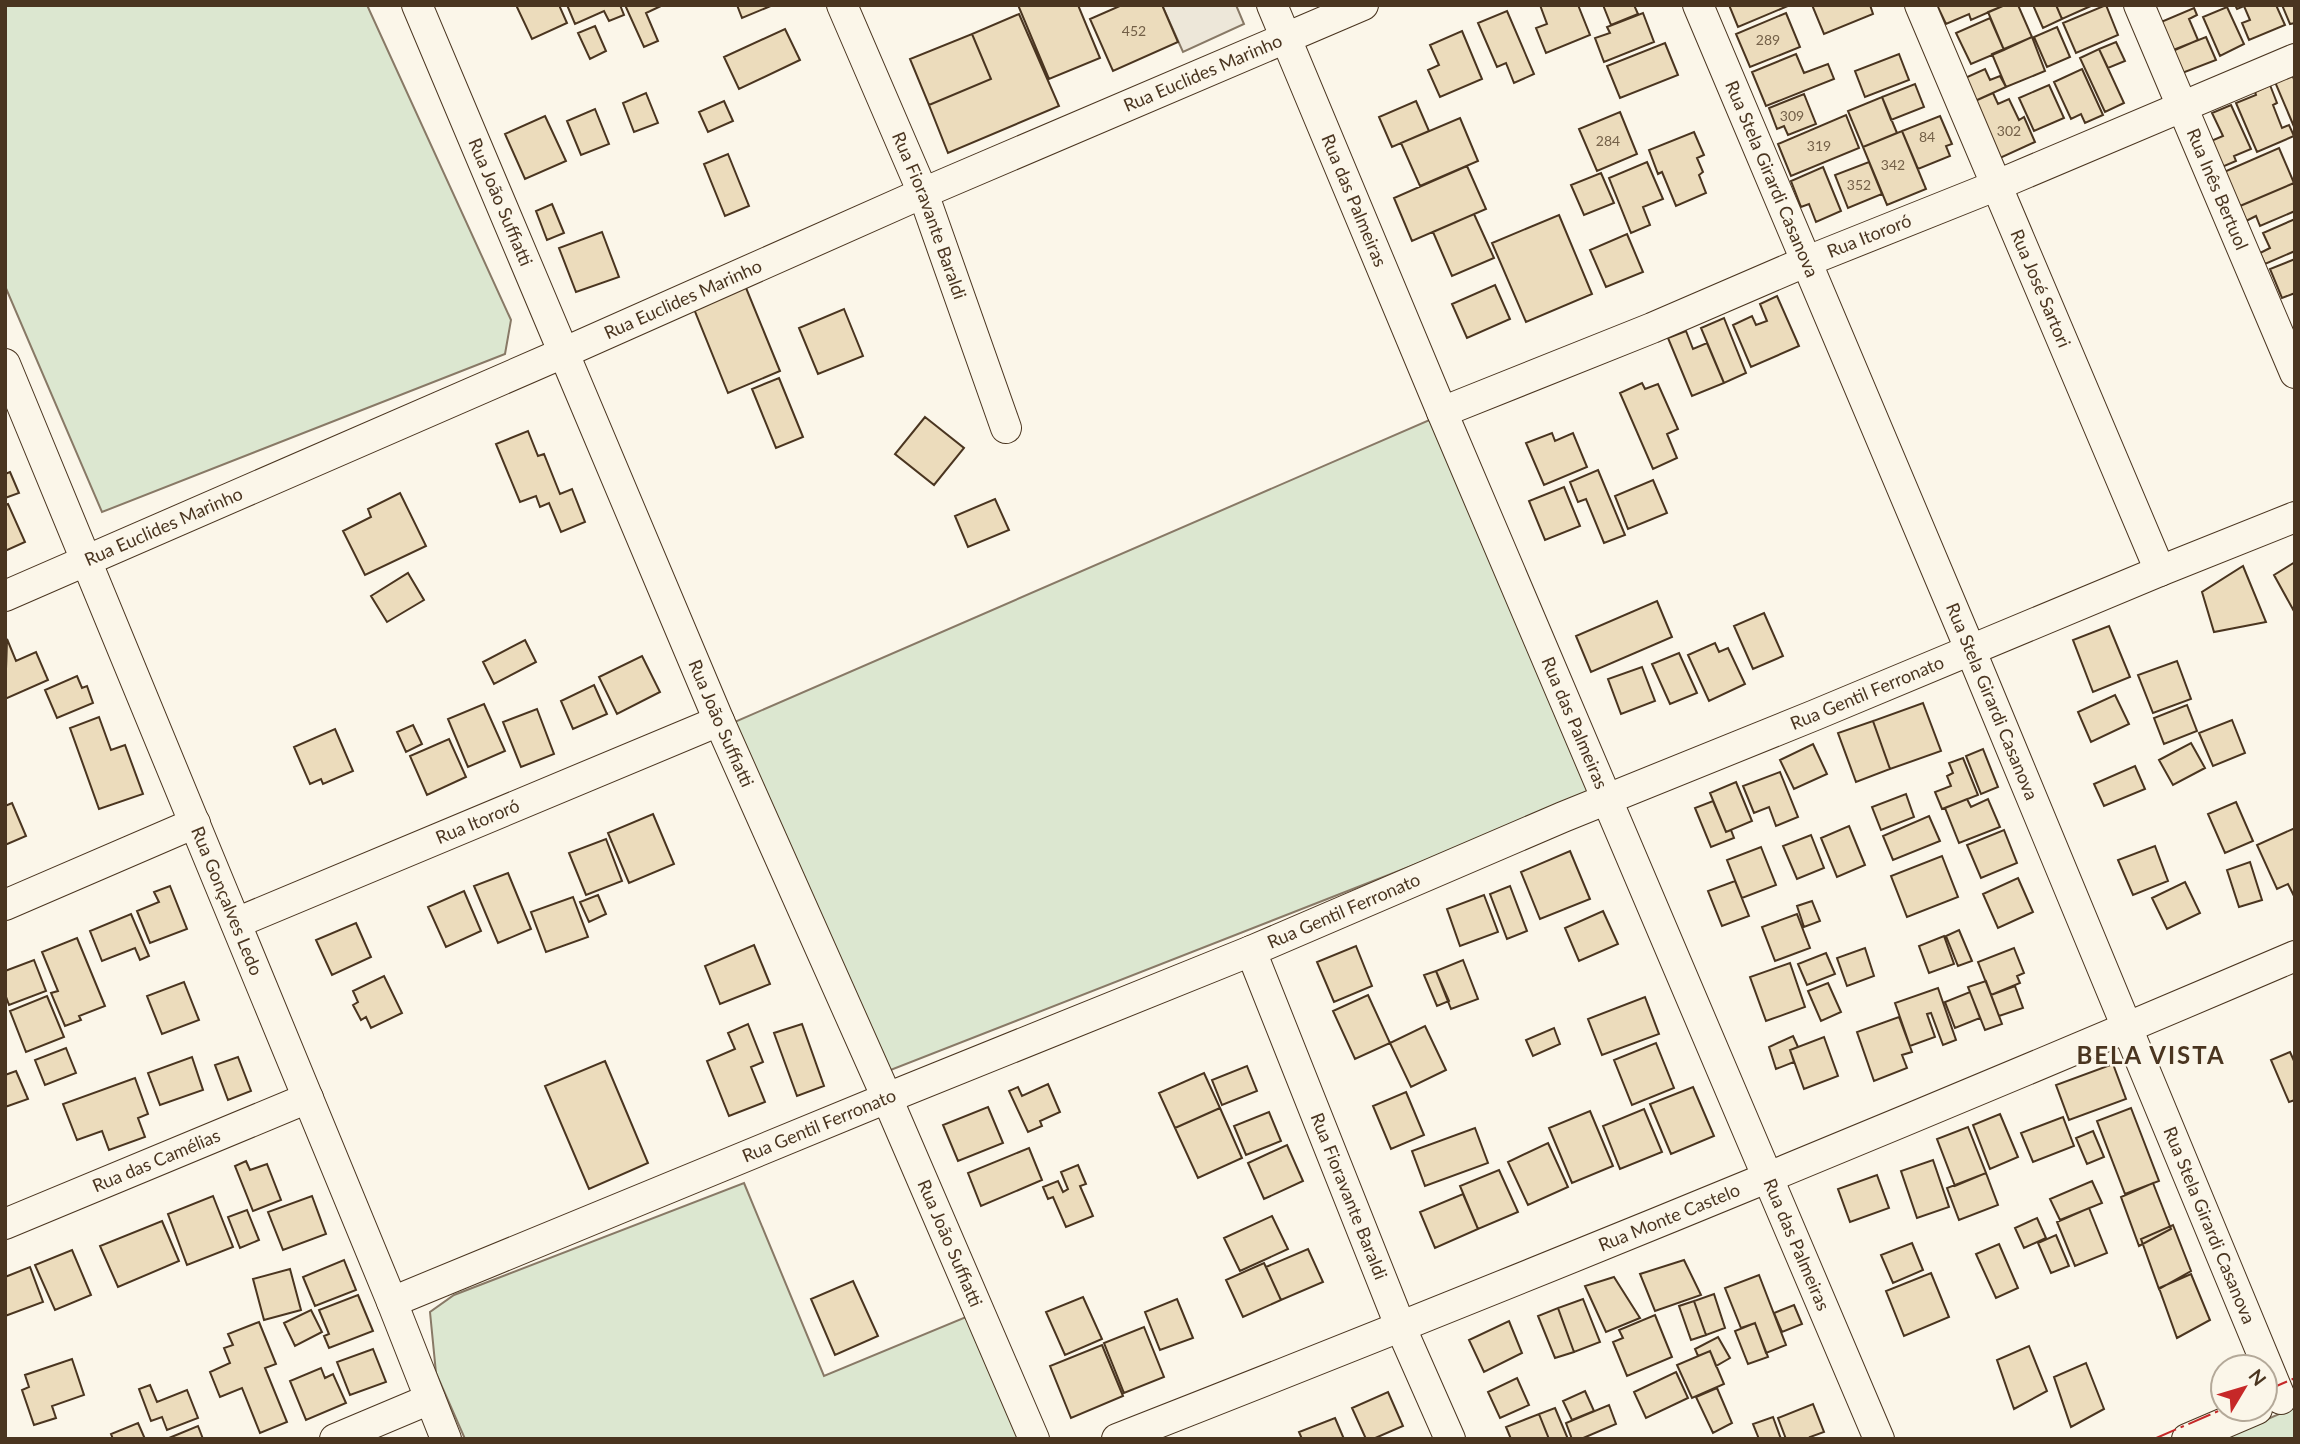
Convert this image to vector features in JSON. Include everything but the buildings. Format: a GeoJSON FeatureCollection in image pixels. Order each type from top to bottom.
{"type":"FeatureCollection","features":[{"type":"Feature","properties":{"kind":"street","name":"Rua João Suffiatti"},"geometry":{"type":"LineString","coordinates":[[417,5],[719,721],[887,1098],[1034,1439]]}},
{"type":"Feature","properties":{"kind":"street","name":"Rua Fioravante Baraldi"},"geometry":{"type":"LineString","coordinates":[[842,5],[923,193],[1006,428]]}},
{"type":"Feature","properties":{"kind":"street","name":"Rua das Palmeiras"},"geometry":{"type":"LineString","coordinates":[[1272,5],[1879,1439]]}},
{"type":"Feature","properties":{"kind":"street","name":"Rua Euclides Marinho"},"geometry":{"type":"LineString","coordinates":[[5,596],[923,193],[1363,5]]}},
{"type":"Feature","properties":{"kind":"street","name":"Rua Stela Girardi Casanova"},"geometry":{"type":"LineString","coordinates":[[1698,5],[2127,1028],[2255,1353]]}},
{"type":"Feature","properties":{"kind":"street","name":"Rua José Sartori"},"geometry":{"type":"LineString","coordinates":[[1920,5],[2160,571]]}},
{"type":"Feature","properties":{"kind":"street","name":"Rua Inês Bertuol"},"geometry":{"type":"LineString","coordinates":[[2139,5],[2295,373]]}},
{"type":"Feature","properties":{"kind":"street","name":"Rua Itororó"},"geometry":{"type":"LineString","coordinates":[[1442,412],[1652,328],[2295,59]]}},
{"type":"Feature","properties":{"kind":"street","name":"Rua Gonçalves Ledo"},"geometry":{"type":"LineString","coordinates":[[5,364],[392,1301],[446,1439]]}},
{"type":"Feature","properties":{"kind":"street","name":"Rua Gentil Ferronato"},"geometry":{"type":"LineString","coordinates":[[392,1301],[1251,951],[1607,798],[2295,517]]}},
{"type":"Feature","properties":{"kind":"street","name":"Rua Itororó"},"geometry":{"type":"LineString","coordinates":[[236,923],[719,721]]}},
{"type":"Feature","properties":{"kind":"street"},"geometry":{"type":"LineString","coordinates":[[5,905],[195,823]]}},
{"type":"Feature","properties":{"kind":"street","name":"Rua Fioravante Baraldi"},"geometry":{"type":"LineString","coordinates":[[1251,951],[1401,1328],[1450,1439]]}},
{"type":"Feature","properties":{"kind":"street","name":"Rua Monte Castelo"},"geometry":{"type":"LineString","coordinates":[[1117,1439],[1401,1328],[2295,956]]}},
{"type":"Feature","properties":{"kind":"street","name":"Rua das Camélias"},"geometry":{"type":"LineString","coordinates":[[5,1224],[308,1098]]}},
{"type":"Feature","properties":{"kind":"street"},"geometry":{"type":"LineString","coordinates":[[335,1439],[430,1399]]}},
{"type":"Feature","properties":{"kind":"street"},"geometry":{"type":"LineString","coordinates":[[2189,1438],[2223,1423]]}},
{"type":"Feature","properties":{"kind":"green space"},"geometry":{"type":"Polygon","coordinates":[[[5,5],[367,5],[511,320],[505,354],[102,512],[5,286],[5,5]]]}},
{"type":"Feature","properties":{"kind":"green space"},"geometry":{"type":"Polygon","coordinates":[[[1434,418],[1598,793],[883,1073],[730,724],[1434,418]]]}},
{"type":"Feature","properties":{"kind":"green space"},"geometry":{"type":"Polygon","coordinates":[[[744,1183],[824,1376],[978,1312],[1030,1439],[465,1439],[436,1373],[430,1312],[454,1295],[744,1183]]]}},
{"type":"Feature","properties":{"kind":"green space"},"geometry":{"type":"Polygon","coordinates":[[[2295,1407],[2295,1439],[2222,1439],[2258,1423],[2279,1423],[2279,1414],[2295,1407]]]}},
{"type":"Feature","properties":{"kind":"shaded area"},"geometry":{"type":"Polygon","coordinates":[[[1162,5],[1236,5],[1244,24],[1183,52],[1162,5]]]}},
{"type":"Feature","properties":{"kind":"power"},"geometry":{"type":"LineString","coordinates":[[2279,1385],[2295,1378]]}},
{"type":"Feature","properties":{"kind":"power"},"geometry":{"type":"LineString","coordinates":[[2154,1439],[2209,1415]]}},
{"type":"Feature","properties":{"kind":"district","name":"BELA VISTA"},"geometry":{"type":"Point","coordinates":[2151,1056]}}]}
